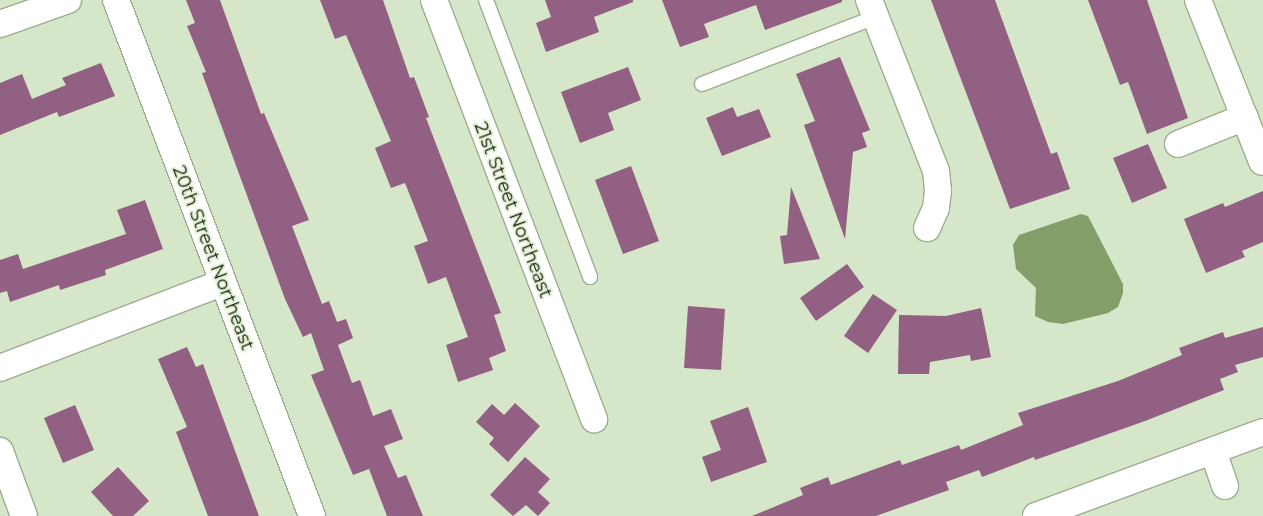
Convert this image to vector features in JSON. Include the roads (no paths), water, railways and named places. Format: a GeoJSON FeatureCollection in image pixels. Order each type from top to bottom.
{"type":"FeatureCollection","features":[{"type":"Feature","properties":{"kind":"street"},"geometry":{"type":"LineString","coordinates":[[0,24],[68,0]]}},
{"type":"Feature","properties":{"kind":"street","name":"20th Street Northeast"},"geometry":{"type":"LineString","coordinates":[[116,0],[312,516]]}},
{"type":"Feature","properties":{"kind":"street","name":"21st Street Northeast"},"geometry":{"type":"LineString","coordinates":[[434,0],[594,420]]}},
{"type":"Feature","properties":{"kind":"street"},"geometry":{"type":"LineString","coordinates":[[1198,0],[1262,162]]}},
{"type":"Feature","properties":{"kind":"street"},"geometry":{"type":"LineString","coordinates":[[873,9],[936,171],[938,191],[936,208],[927,228]]}},
{"type":"Feature","properties":{"kind":"street"},"geometry":{"type":"LineString","coordinates":[[1178,144],[1245,117]]}},
{"type":"Feature","properties":{"kind":"street"},"geometry":{"type":"LineString","coordinates":[[0,368],[222,283]]}},
{"type":"Feature","properties":{"kind":"street"},"geometry":{"type":"LineString","coordinates":[[1036,516],[1263,432]]}},
{"type":"Feature","properties":{"kind":"street"},"geometry":{"type":"LineString","coordinates":[[0,451],[24,516]]}},
{"type":"Feature","properties":{"kind":"street"},"geometry":{"type":"LineString","coordinates":[[1213,451],[1225,486]]}},
{"type":"Feature","properties":{"kind":"lane"},"geometry":{"type":"LineString","coordinates":[[486,0],[590,277]]}},
{"type":"Feature","properties":{"kind":"lane"},"geometry":{"type":"LineString","coordinates":[[702,84],[873,9]]}}]}
